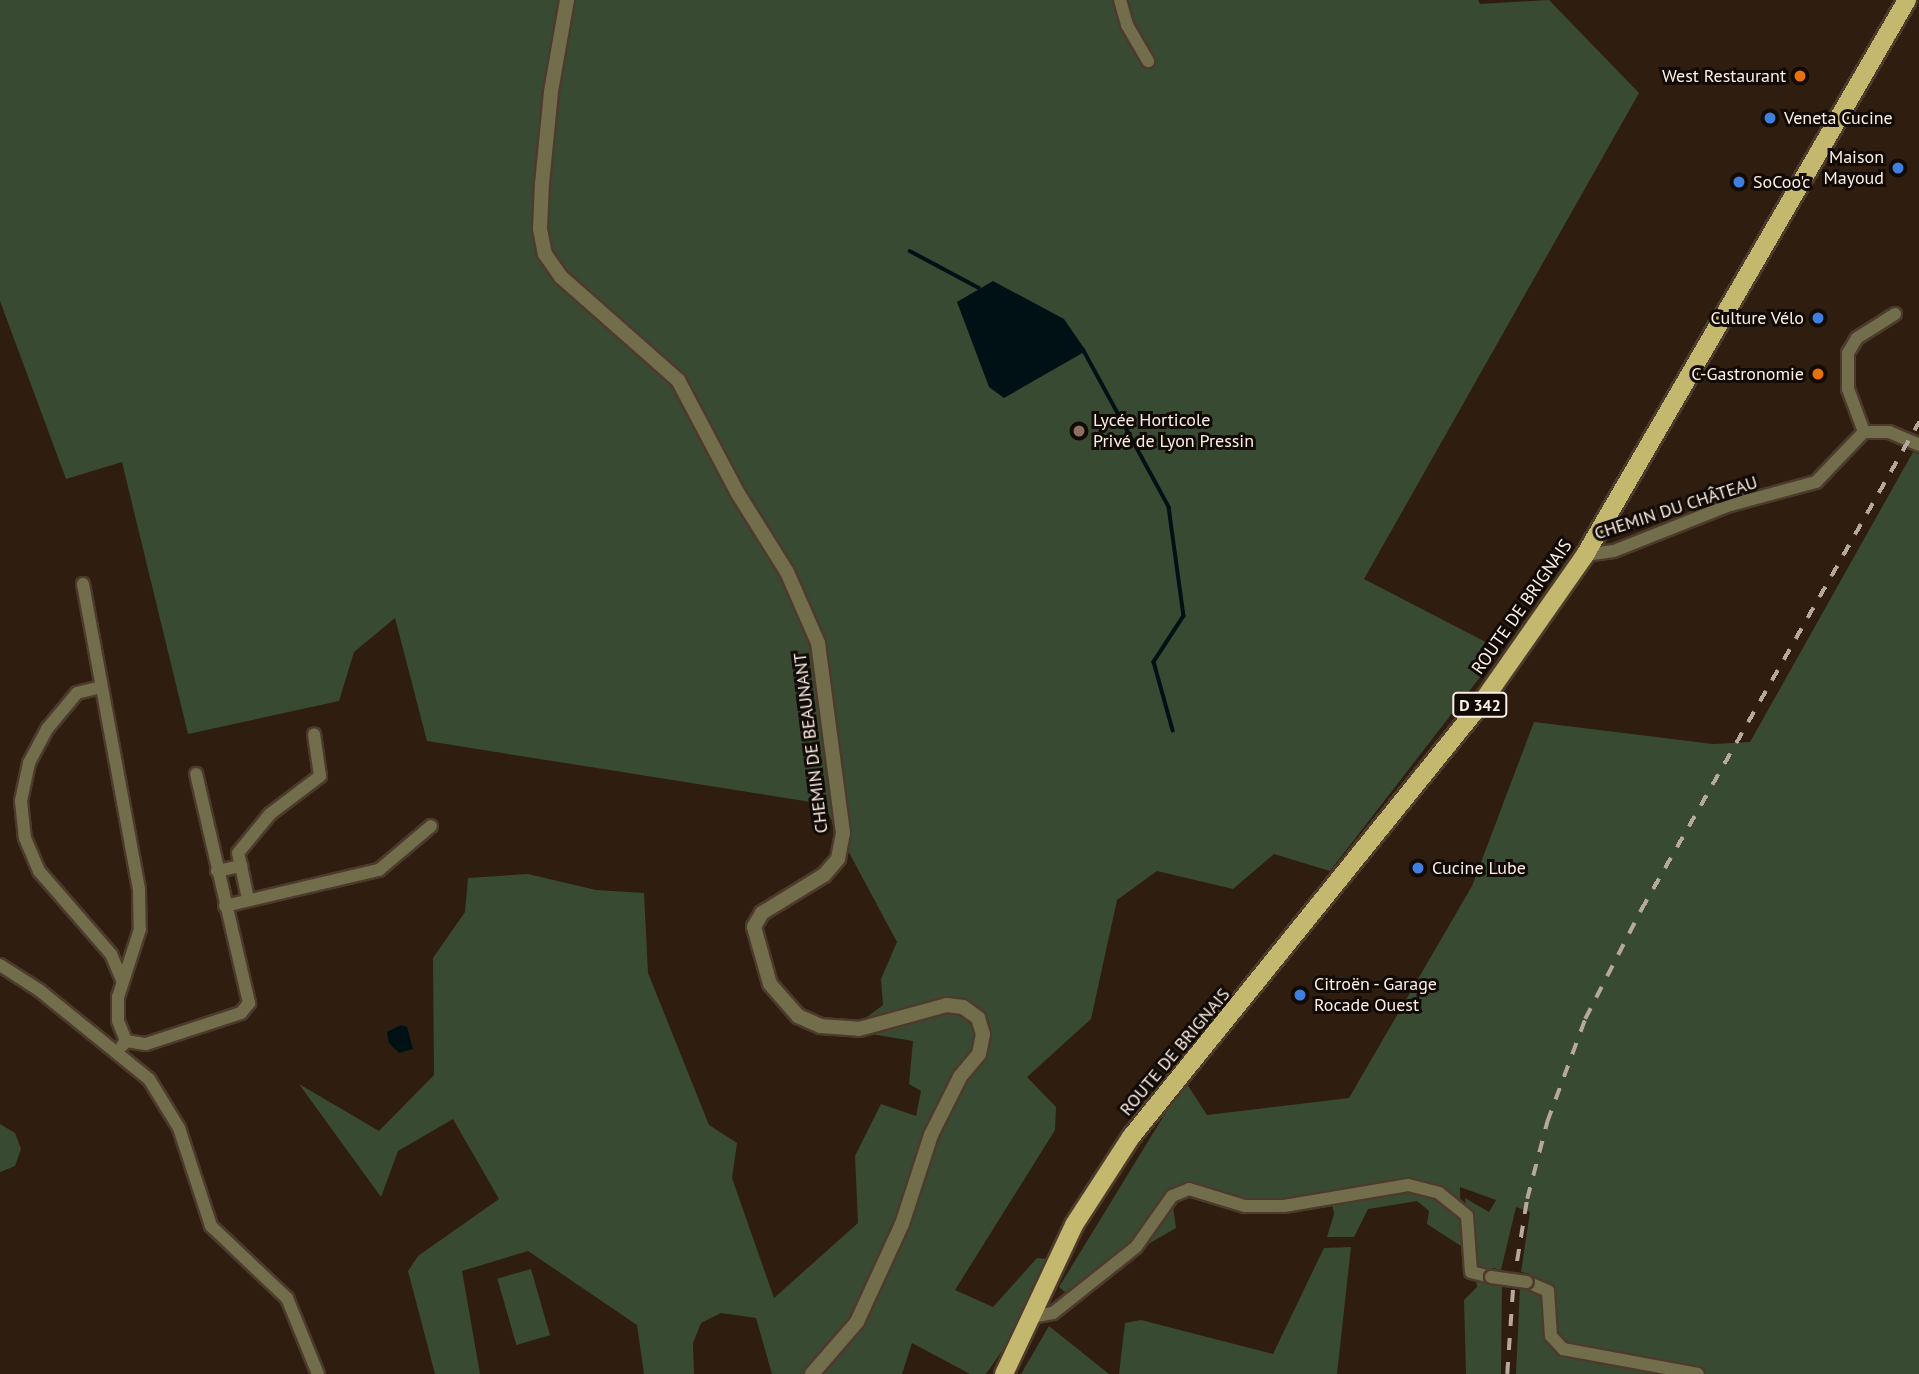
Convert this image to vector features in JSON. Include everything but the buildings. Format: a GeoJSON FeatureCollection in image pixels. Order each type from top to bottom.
{"type":"FeatureCollection","features":[{"type":"Feature","properties":{"kind":"main road","name":"ROUTE DE BRIGNAIS"},"geometry":{"type":"LineString","coordinates":[[1004,1374],[1074,1225],[1132,1138],[1480,705],[1585,555],[1907,0]]}},
{"type":"Feature","properties":{"kind":"street","name":"CHEMIN DE BEAUNANT"},"geometry":{"type":"LineString","coordinates":[[567,0],[551,92],[542,183],[540,229],[545,254],[561,277],[678,380],[737,492],[787,572],[818,643],[843,833],[838,859],[824,875],[762,913],[754,927],[771,984],[798,1016],[820,1026],[859,1029],[947,1005],[963,1007],[978,1018],[983,1034],[979,1055],[960,1077],[931,1135],[878,1279],[857,1322],[813,1374]]}},
{"type":"Feature","properties":{"kind":"street"},"geometry":{"type":"LineString","coordinates":[[1120,0],[1127,25],[1148,61]]}},
{"type":"Feature","properties":{"kind":"street"},"geometry":{"type":"LineString","coordinates":[[1895,314],[1857,338],[1848,353],[1848,389],[1864,432],[1889,432],[1919,445]]}},
{"type":"Feature","properties":{"kind":"street","name":"CHEMIN DU CHÂTEAU"},"geometry":{"type":"LineString","coordinates":[[1585,555],[1614,551],[1727,506],[1816,482],[1864,432]]}},
{"type":"Feature","properties":{"kind":"street"},"geometry":{"type":"LineString","coordinates":[[83,584],[139,890],[140,929],[122,982],[118,1021],[126,1041]]}},
{"type":"Feature","properties":{"kind":"street"},"geometry":{"type":"LineString","coordinates":[[101,687],[77,693],[47,729],[29,763],[21,800],[25,838],[39,871],[111,954],[122,982]]}},
{"type":"Feature","properties":{"kind":"street"},"geometry":{"type":"LineString","coordinates":[[248,900],[238,853],[270,814],[320,776],[314,734]]}},
{"type":"Feature","properties":{"kind":"street"},"geometry":{"type":"LineString","coordinates":[[126,1041],[145,1044],[241,1013],[249,1003],[197,774]]}},
{"type":"Feature","properties":{"kind":"street"},"geometry":{"type":"LineString","coordinates":[[225,905],[379,870],[432,826]]}},
{"type":"Feature","properties":{"kind":"street"},"geometry":{"type":"LineString","coordinates":[[217,871],[241,866]]}},
{"type":"Feature","properties":{"kind":"street"},"geometry":{"type":"LineString","coordinates":[[0,965],[39,990],[149,1079],[179,1128],[211,1226],[287,1298],[318,1374]]}},
{"type":"Feature","properties":{"kind":"street"},"geometry":{"type":"LineString","coordinates":[[116,1054],[126,1041]]}},
{"type":"Feature","properties":{"kind":"street"},"geometry":{"type":"LineString","coordinates":[[1032,1317],[1053,1313],[1136,1247],[1172,1196],[1189,1189],[1245,1206],[1284,1206],[1408,1185],[1439,1194],[1467,1216],[1471,1272],[1491,1278],[1527,1282],[1548,1291],[1551,1336],[1563,1349],[1698,1374]]}},
{"type":"Feature","properties":{"kind":"green space"},"geometry":{"type":"Polygon","coordinates":[[[0,0],[1478,0],[1480,4],[1549,0],[1639,93],[1364,579],[1501,650],[1330,871],[1274,854],[1233,889],[1157,871],[1117,900],[1091,1019],[1027,1077],[1056,1107],[1055,1130],[955,1290],[993,1307],[1037,1258],[1047,1259],[1009,1341],[986,1374],[970,1374],[912,1343],[902,1374],[772,1374],[756,1318],[721,1313],[701,1323],[693,1343],[694,1374],[644,1374],[637,1325],[528,1251],[462,1271],[480,1374],[435,1374],[408,1271],[418,1256],[499,1199],[453,1119],[398,1151],[381,1197],[299,1084],[379,1131],[434,1075],[433,958],[465,912],[468,878],[528,874],[596,890],[644,893],[648,973],[709,1125],[737,1143],[732,1178],[774,1298],[858,1223],[855,1156],[881,1104],[916,1116],[921,1091],[909,1084],[913,1041],[871,1034],[859,1023],[883,1005],[881,979],[897,942],[823,804],[427,741],[395,618],[354,652],[339,701],[188,734],[122,462],[66,479],[0,301],[0,0]]]}},
{"type":"Feature","properties":{"kind":"green space"},"geometry":{"type":"Polygon","coordinates":[[[1913,452],[1919,454],[1919,1374],[1516,1374],[1520,1287],[1529,1288],[1530,1274],[1521,1272],[1530,1212],[1516,1207],[1501,1270],[1493,1268],[1490,1280],[1502,1285],[1501,1374],[1466,1374],[1464,1300],[1477,1287],[1465,1198],[1489,1212],[1496,1200],[1460,1187],[1461,1246],[1427,1224],[1429,1211],[1417,1201],[1368,1209],[1354,1237],[1327,1237],[1334,1214],[1330,1193],[1280,1202],[1171,1193],[1176,1228],[1065,1292],[1059,1287],[1185,1081],[1207,1115],[1349,1098],[1472,886],[1534,722],[1713,744],[1750,742],[1913,452]]]}},
{"type":"Feature","properties":{"kind":"green space"},"geometry":{"type":"Polygon","coordinates":[[[0,1124],[15,1133],[21,1149],[15,1166],[0,1172],[0,1124]]]}},
{"type":"Feature","properties":{"kind":"green space"},"geometry":{"type":"Polygon","coordinates":[[[1351,1247],[1337,1374],[1119,1374],[1125,1323],[1141,1320],[1273,1354],[1324,1248],[1351,1247]]]}},
{"type":"Feature","properties":{"kind":"green space"},"geometry":{"type":"Polygon","coordinates":[[[531,1269],[550,1335],[516,1345],[497,1279],[531,1269]]]}},
{"type":"Feature","properties":{"kind":"green space"},"geometry":{"type":"Polygon","coordinates":[[[1049,1326],[1109,1374],[1021,1374],[1049,1326]]]}},
{"type":"Feature","properties":{"kind":"shaded area"},"geometry":{"type":"Polygon","coordinates":[[[993,281],[1064,319],[1086,351],[1004,398],[989,387],[957,302],[993,281]]]}},
{"type":"Feature","properties":{"kind":"shaded area"},"geometry":{"type":"Polygon","coordinates":[[[401,1025],[407,1027],[413,1049],[399,1053],[389,1043],[387,1032],[401,1025]]]}},
{"type":"Feature","properties":{"kind":"waterway"},"geometry":{"type":"LineString","coordinates":[[910,251],[979,288]]}},
{"type":"Feature","properties":{"kind":"waterway"},"geometry":{"type":"LineString","coordinates":[[1083,349],[1169,507],[1184,616],[1154,662],[1173,730]]}},
{"type":"Feature","properties":{"kind":"railway"},"geometry":{"type":"LineString","coordinates":[[1507,1374],[1513,1285],[1527,1199],[1547,1122],[1585,1019],[1641,910],[1919,422]]}},
{"type":"Feature","properties":{"kind":"place","name":"West Restaurant"},"geometry":{"type":"Point","coordinates":[1800,76]}},
{"type":"Feature","properties":{"kind":"place","name":"Veneta Cucine"},"geometry":{"type":"Point","coordinates":[1770,118]}},
{"type":"Feature","properties":{"kind":"place","name":"Maison Mayoud"},"geometry":{"type":"Point","coordinates":[1898,168]}},
{"type":"Feature","properties":{"kind":"place","name":"SoCoo'c"},"geometry":{"type":"Point","coordinates":[1739,182]}},
{"type":"Feature","properties":{"kind":"place","name":"Culture Vélo"},"geometry":{"type":"Point","coordinates":[1818,318]}},
{"type":"Feature","properties":{"kind":"place","name":"C-Gastronomie"},"geometry":{"type":"Point","coordinates":[1818,374]}},
{"type":"Feature","properties":{"kind":"place","name":"Lycée Horticole Privé de Lyon Pressin"},"geometry":{"type":"Point","coordinates":[1079,431]}},
{"type":"Feature","properties":{"kind":"place","name":"Cucine Lube"},"geometry":{"type":"Point","coordinates":[1418,868]}},
{"type":"Feature","properties":{"kind":"place","name":"Citroën - Garage Rocade Ouest"},"geometry":{"type":"Point","coordinates":[1300,995]}}]}
